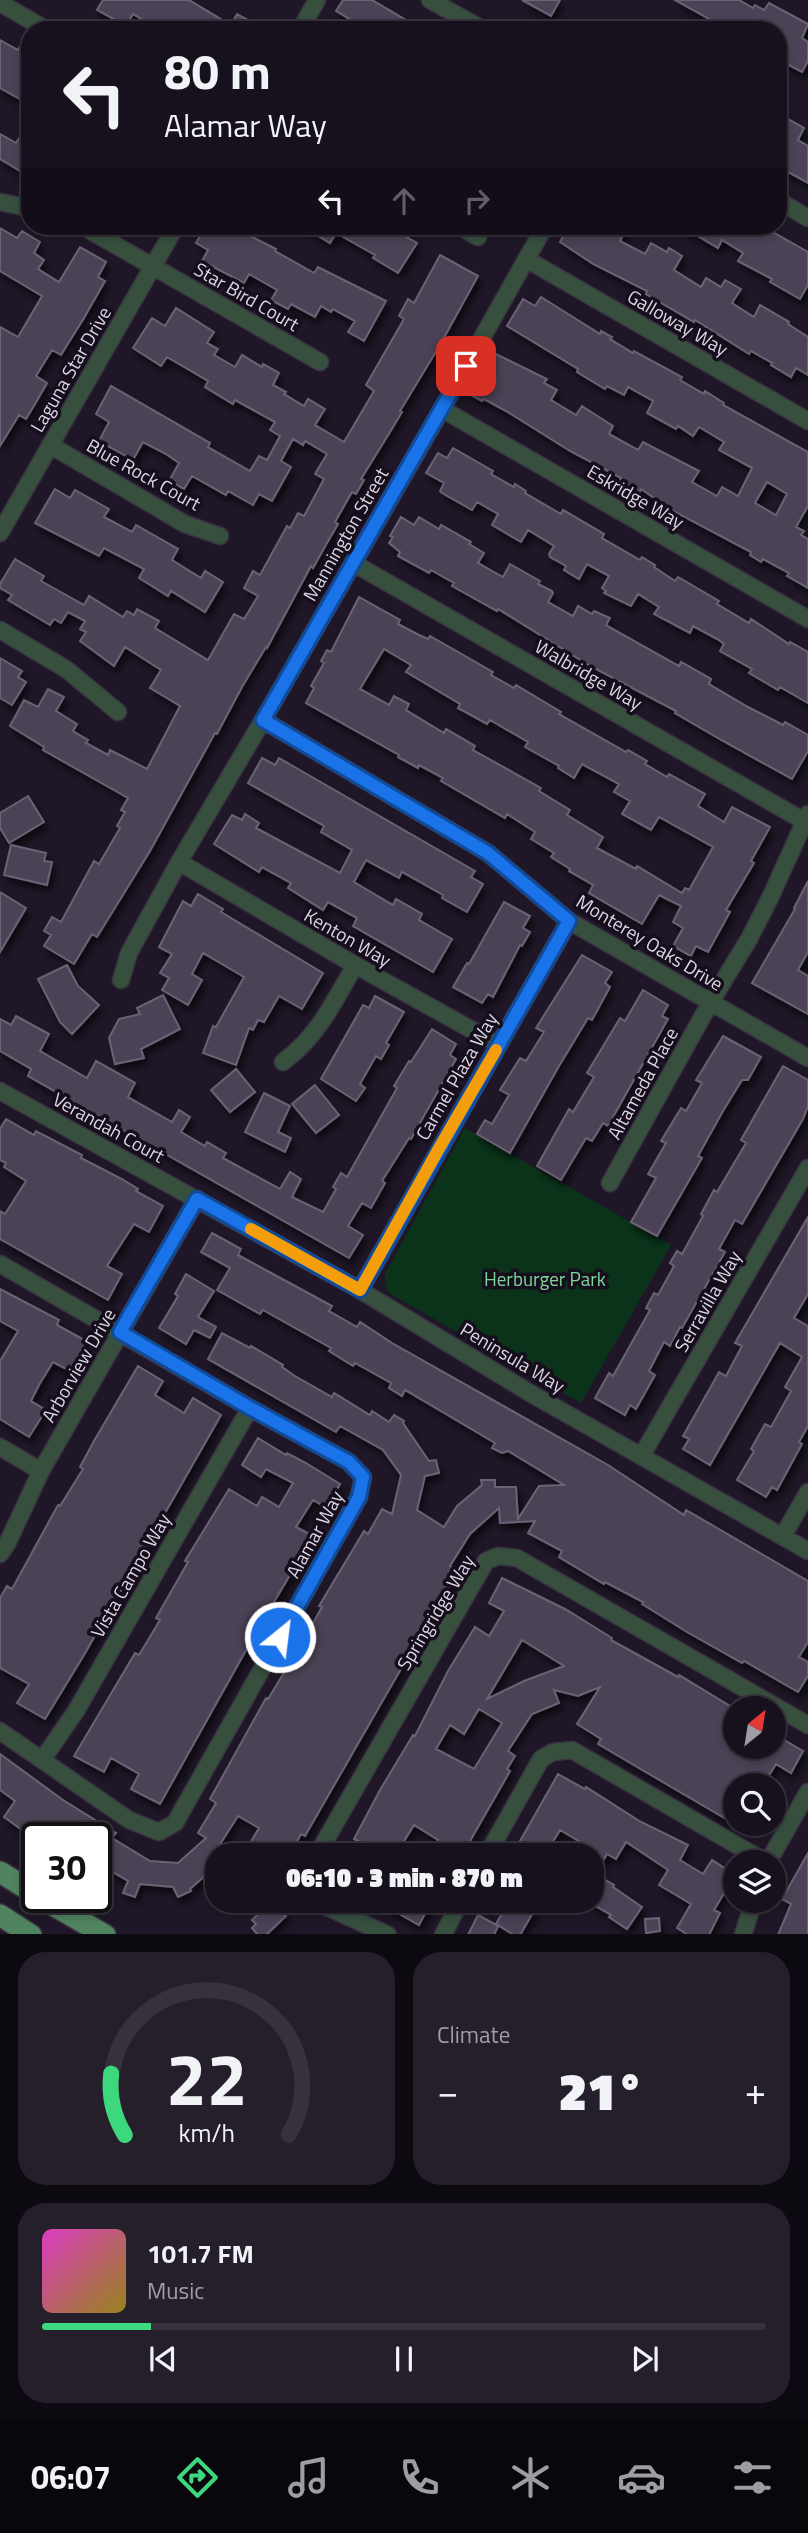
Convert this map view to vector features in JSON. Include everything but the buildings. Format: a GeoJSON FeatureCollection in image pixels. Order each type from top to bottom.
{"type":"FeatureCollection","features":[{"type":"Feature","properties":{"kind":"main road"},"geometry":{"type":"LineString","coordinates":[[0,1872],[21,1885]]}},
{"type":"Feature","properties":{"kind":"main road"},"geometry":{"type":"LineString","coordinates":[[68,1913],[105,1934]]}},
{"type":"Feature","properties":{"kind":"main road"},"geometry":{"type":"LineString","coordinates":[[0,1915],[31,1934]]}},
{"type":"Feature","properties":{"kind":"street"},"geometry":{"type":"LineString","coordinates":[[305,21],[317,0]]}},
{"type":"Feature","properties":{"kind":"street"},"geometry":{"type":"LineString","coordinates":[[430,0],[468,21]]}},
{"type":"Feature","properties":{"kind":"street"},"geometry":{"type":"LineString","coordinates":[[3,3],[32,21]]}},
{"type":"Feature","properties":{"kind":"street"},"geometry":{"type":"LineString","coordinates":[[0,202],[21,206]]}},
{"type":"Feature","properties":{"kind":"street"},"geometry":{"type":"LineString","coordinates":[[787,206],[808,218]]}},
{"type":"Feature","properties":{"kind":"street","name":"Star Bird Court"},"geometry":{"type":"LineString","coordinates":[[98,235],[320,362]]}},
{"type":"Feature","properties":{"kind":"street","name":"Laguna Star Drive"},"geometry":{"type":"LineString","coordinates":[[0,533],[171,235]]}},
{"type":"Feature","properties":{"kind":"street","name":"Mannington Street"},"geometry":{"type":"LineString","coordinates":[[121,980],[130,953],[178,862],[263,720],[540,235]]}},
{"type":"Feature","properties":{"kind":"street","name":"Galloway Way"},"geometry":{"type":"LineString","coordinates":[[526,259],[808,421]]}},
{"type":"Feature","properties":{"kind":"street","name":"Eskridge Way"},"geometry":{"type":"LineString","coordinates":[[442,409],[808,620]]}},
{"type":"Feature","properties":{"kind":"street","name":"Blue Rock Court"},"geometry":{"type":"LineString","coordinates":[[50,445],[185,524],[220,536]]}},
{"type":"Feature","properties":{"kind":"street","name":"Walbridge Way"},"geometry":{"type":"LineString","coordinates":[[353,564],[806,818]]}},
{"type":"Feature","properties":{"kind":"street"},"geometry":{"type":"LineString","coordinates":[[0,630],[66,669],[118,712]]}},
{"type":"Feature","properties":{"kind":"street","name":"Monterey Oaks Drive"},"geometry":{"type":"LineString","coordinates":[[263,720],[488,853],[569,921],[808,1058]]}},
{"type":"Feature","properties":{"kind":"street"},"geometry":{"type":"LineString","coordinates":[[710,1003],[749,939],[806,818]]}},
{"type":"Feature","properties":{"kind":"street","name":"Kenton Way"},"geometry":{"type":"LineString","coordinates":[[178,862],[499,1045]]}},
{"type":"Feature","properties":{"kind":"street","name":"Carmel Plaza Way"},"geometry":{"type":"LineString","coordinates":[[360,1290],[569,921]]}},
{"type":"Feature","properties":{"kind":"street"},"geometry":{"type":"LineString","coordinates":[[283,1062],[313,1036],[355,965]]}},
{"type":"Feature","properties":{"kind":"street","name":"Altameda Place"},"geometry":{"type":"LineString","coordinates":[[610,1183],[710,1003]]}},
{"type":"Feature","properties":{"kind":"street","name":"Verandah Court"},"geometry":{"type":"LineString","coordinates":[[0,1091],[197,1199]]}},
{"type":"Feature","properties":{"kind":"street","name":"Serravilla Way"},"geometry":{"type":"LineString","coordinates":[[642,1455],[808,1168]]}},
{"type":"Feature","properties":{"kind":"street","name":"Peninsula Way"},"geometry":{"type":"LineString","coordinates":[[197,1199],[360,1290],[530,1393],[808,1550]]}},
{"type":"Feature","properties":{"kind":"street","name":"Arborview Drive"},"geometry":{"type":"LineString","coordinates":[[0,1554],[41,1471],[197,1199]]}},
{"type":"Feature","properties":{"kind":"street","name":"Alamar Way"},"geometry":{"type":"LineString","coordinates":[[0,1264],[349,1462],[363,1477],[359,1497],[175,1823],[159,1832],[129,1820],[0,1731]]}},
{"type":"Feature","properties":{"kind":"street","name":"Vista Campo Way"},"geometry":{"type":"LineString","coordinates":[[42,1760],[76,1711],[250,1408]]}},
{"type":"Feature","properties":{"kind":"street"},"geometry":{"type":"LineString","coordinates":[[0,1447],[41,1471]]}},
{"type":"Feature","properties":{"kind":"street"},"geometry":{"type":"LineString","coordinates":[[783,1536],[808,1492]]}},
{"type":"Feature","properties":{"kind":"street","name":"Springridge Way"},"geometry":{"type":"LineString","coordinates":[[324,1843],[486,1561],[498,1556],[517,1558],[808,1725]]}},
{"type":"Feature","properties":{"kind":"street"},"geometry":{"type":"LineString","coordinates":[[494,1843],[541,1759],[553,1752],[572,1751],[746,1850]]}},
{"type":"Feature","properties":{"kind":"street"},"geometry":{"type":"LineString","coordinates":[[774,1850],[808,1792]]}},
{"type":"Feature","properties":{"kind":"street"},"geometry":{"type":"LineString","coordinates":[[341,1913],[387,1934]]}},
{"type":"Feature","properties":{"kind":"street"},"geometry":{"type":"LineString","coordinates":[[443,1934],[454,1913]]}},
{"type":"Feature","properties":{"kind":"street"},"geometry":{"type":"LineString","coordinates":[[744,1934],[750,1913]]}},
{"type":"Feature","properties":{"kind":"green space","name":"Herburger Park"},"geometry":{"type":"Polygon","coordinates":[[[465,1128],[671,1245],[581,1403],[387,1292],[385,1274],[465,1128]]]}},
{"type":"Feature","properties":{"kind":"slow traffic"},"geometry":{"type":"LineString","coordinates":[[251,1229],[360,1290],[496,1050]]}},
{"type":"Feature","properties":{"kind":"route"},"geometry":{"type":"LineString","coordinates":[[280,1637],[359,1497],[363,1477],[349,1462],[120,1332],[197,1199],[360,1290],[569,921],[488,853],[263,720],[466,366]]}}]}
